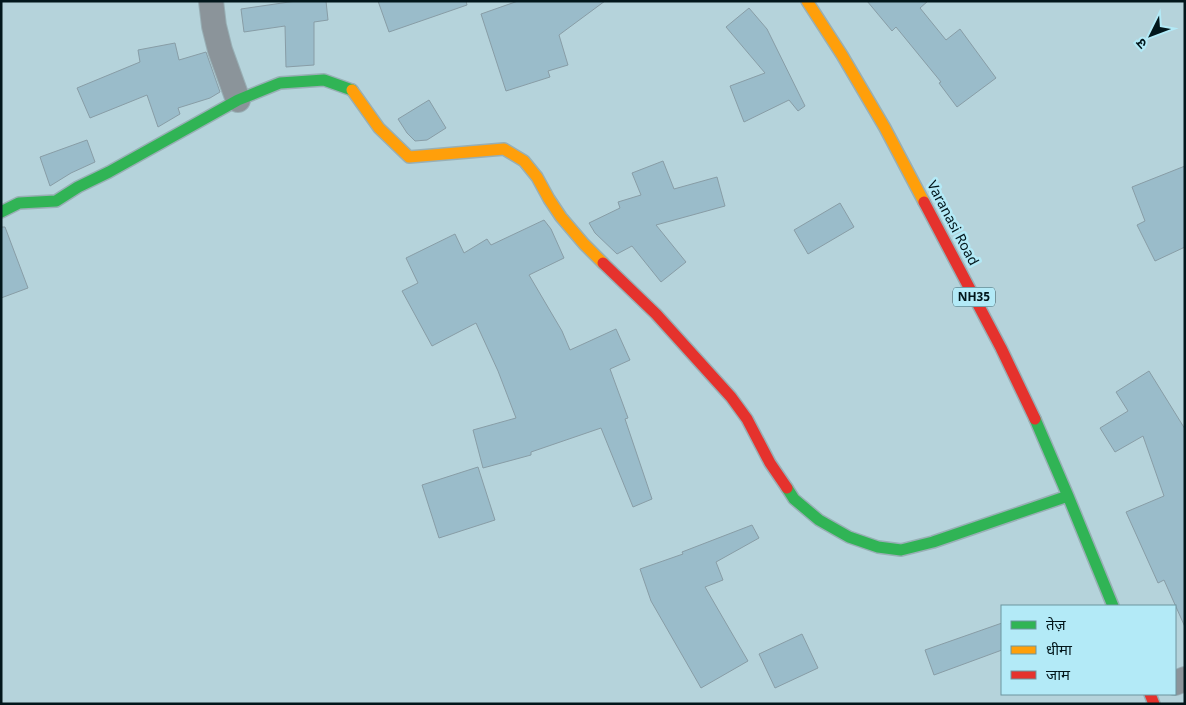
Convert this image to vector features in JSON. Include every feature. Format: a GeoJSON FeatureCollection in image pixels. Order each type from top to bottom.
{"type":"FeatureCollection","features":[{"type":"Feature","properties":{"kind":"main road","name":"Varanasi Road"},"geometry":{"type":"LineString","coordinates":[[807,1],[886,128],[1001,348],[1040,430],[1113,605]]}},
{"type":"Feature","properties":{"kind":"main road"},"geometry":{"type":"LineString","coordinates":[[2,209],[19,203],[56,201],[78,187],[238,100],[280,83],[324,80],[353,90],[379,128],[409,157],[504,149],[524,161],[537,177],[561,217],[591,251],[656,314],[731,397],[747,419],[770,463],[794,499],[819,520],[849,538],[878,547],[901,550],[933,542],[1068,496]]}},
{"type":"Feature","properties":{"kind":"street"},"geometry":{"type":"LineString","coordinates":[[211,1],[214,26],[220,50],[238,100]]}},
{"type":"Feature","properties":{"kind":"building"},"geometry":{"type":"Polygon","coordinates":[[[296,1],[326,1],[328,20],[314,22],[314,65],[286,67],[285,26],[244,32],[241,9],[296,1]]]}},
{"type":"Feature","properties":{"kind":"building"},"geometry":{"type":"Polygon","coordinates":[[[378,1],[466,1],[467,5],[389,32],[378,1]]]}},
{"type":"Feature","properties":{"kind":"building"},"geometry":{"type":"Polygon","coordinates":[[[518,1],[605,1],[559,35],[568,65],[548,71],[550,77],[506,91],[481,14],[518,1]]]}},
{"type":"Feature","properties":{"kind":"building"},"geometry":{"type":"Polygon","coordinates":[[[867,1],[928,1],[920,8],[946,40],[960,29],[996,78],[957,107],[939,83],[941,82],[896,27],[892,31],[867,1]]]}},
{"type":"Feature","properties":{"kind":"building"},"geometry":{"type":"Polygon","coordinates":[[[749,8],[767,29],[805,106],[798,111],[789,100],[744,122],[730,86],[765,73],[726,27],[749,8]]]}},
{"type":"Feature","properties":{"kind":"building"},"geometry":{"type":"Polygon","coordinates":[[[175,43],[179,60],[206,52],[220,92],[210,98],[178,108],[180,114],[158,127],[147,95],[90,118],[77,88],[140,62],[138,50],[175,43]]]}},
{"type":"Feature","properties":{"kind":"building"},"geometry":{"type":"Polygon","coordinates":[[[429,100],[446,128],[427,140],[415,141],[398,119],[429,100]]]}},
{"type":"Feature","properties":{"kind":"building"},"geometry":{"type":"Polygon","coordinates":[[[87,140],[95,162],[71,173],[50,186],[40,157],[87,140]]]}},
{"type":"Feature","properties":{"kind":"building"},"geometry":{"type":"Polygon","coordinates":[[[663,161],[674,189],[717,177],[725,206],[656,225],[686,262],[661,282],[632,246],[617,254],[595,233],[589,223],[620,208],[618,202],[641,195],[632,173],[663,161]]]}},
{"type":"Feature","properties":{"kind":"building"},"geometry":{"type":"Polygon","coordinates":[[[1185,166],[1185,247],[1155,261],[1137,225],[1145,221],[1132,187],[1185,166]]]}},
{"type":"Feature","properties":{"kind":"building"},"geometry":{"type":"Polygon","coordinates":[[[840,203],[854,227],[808,254],[794,230],[840,203]]]}},
{"type":"Feature","properties":{"kind":"building"},"geometry":{"type":"Polygon","coordinates":[[[544,220],[551,229],[564,258],[529,275],[562,331],[570,350],[616,329],[630,360],[610,369],[628,418],[625,419],[652,499],[633,507],[601,428],[531,452],[531,455],[483,468],[473,430],[516,418],[498,371],[476,323],[432,346],[402,291],[418,283],[406,258],[455,234],[464,253],[487,239],[491,245],[544,220]]]}},
{"type":"Feature","properties":{"kind":"building"},"geometry":{"type":"Polygon","coordinates":[[[1,227],[5,227],[28,288],[1,298],[1,227]]]}},
{"type":"Feature","properties":{"kind":"building"},"geometry":{"type":"Polygon","coordinates":[[[1149,371],[1185,429],[1185,627],[1164,580],[1158,583],[1126,512],[1164,496],[1143,436],[1115,452],[1100,428],[1128,411],[1116,392],[1149,371]]]}},
{"type":"Feature","properties":{"kind":"building"},"geometry":{"type":"Polygon","coordinates":[[[478,467],[495,520],[439,538],[422,485],[478,467]]]}},
{"type":"Feature","properties":{"kind":"building"},"geometry":{"type":"Polygon","coordinates":[[[752,525],[759,538],[716,562],[723,580],[705,587],[748,661],[701,688],[651,601],[640,569],[683,554],[682,552],[752,525]]]}},
{"type":"Feature","properties":{"kind":"building"},"geometry":{"type":"Polygon","coordinates":[[[1001,623],[1001,650],[934,675],[925,650],[1001,623]]]}},
{"type":"Feature","properties":{"kind":"building"},"geometry":{"type":"Polygon","coordinates":[[[802,634],[818,668],[775,688],[759,654],[802,634]]]}},
{"type":"Feature","properties":{"kind":"traffic: fast"},"geometry":{"type":"LineString","coordinates":[[1,212],[19,203],[56,201],[78,187],[109,172],[238,100],[280,83],[324,80],[352,90]]}},
{"type":"Feature","properties":{"kind":"traffic: fast"},"geometry":{"type":"LineString","coordinates":[[1035,419],[1113,605]]}},
{"type":"Feature","properties":{"kind":"traffic: fast"},"geometry":{"type":"LineString","coordinates":[[787,488],[794,499],[819,520],[849,537],[878,547],[901,550],[933,542],[1068,496]]}},
{"type":"Feature","properties":{"kind":"traffic: slow"},"geometry":{"type":"LineString","coordinates":[[807,1],[842,55],[885,128],[924,202]]}},
{"type":"Feature","properties":{"kind":"traffic: slow"},"geometry":{"type":"LineString","coordinates":[[352,90],[379,128],[409,157],[504,149],[524,161],[537,177],[561,217],[603,263]]}},
{"type":"Feature","properties":{"kind":"traffic: jam"},"geometry":{"type":"LineString","coordinates":[[924,202],[1001,348],[1035,419]]}},
{"type":"Feature","properties":{"kind":"traffic: jam"},"geometry":{"type":"LineString","coordinates":[[603,263],[656,314],[731,397],[747,419],[770,463],[787,488]]}},
{"type":"Feature","properties":{"kind":"traffic: jam"},"geometry":{"type":"LineString","coordinates":[[1150,695],[1154,704]]}}]}
